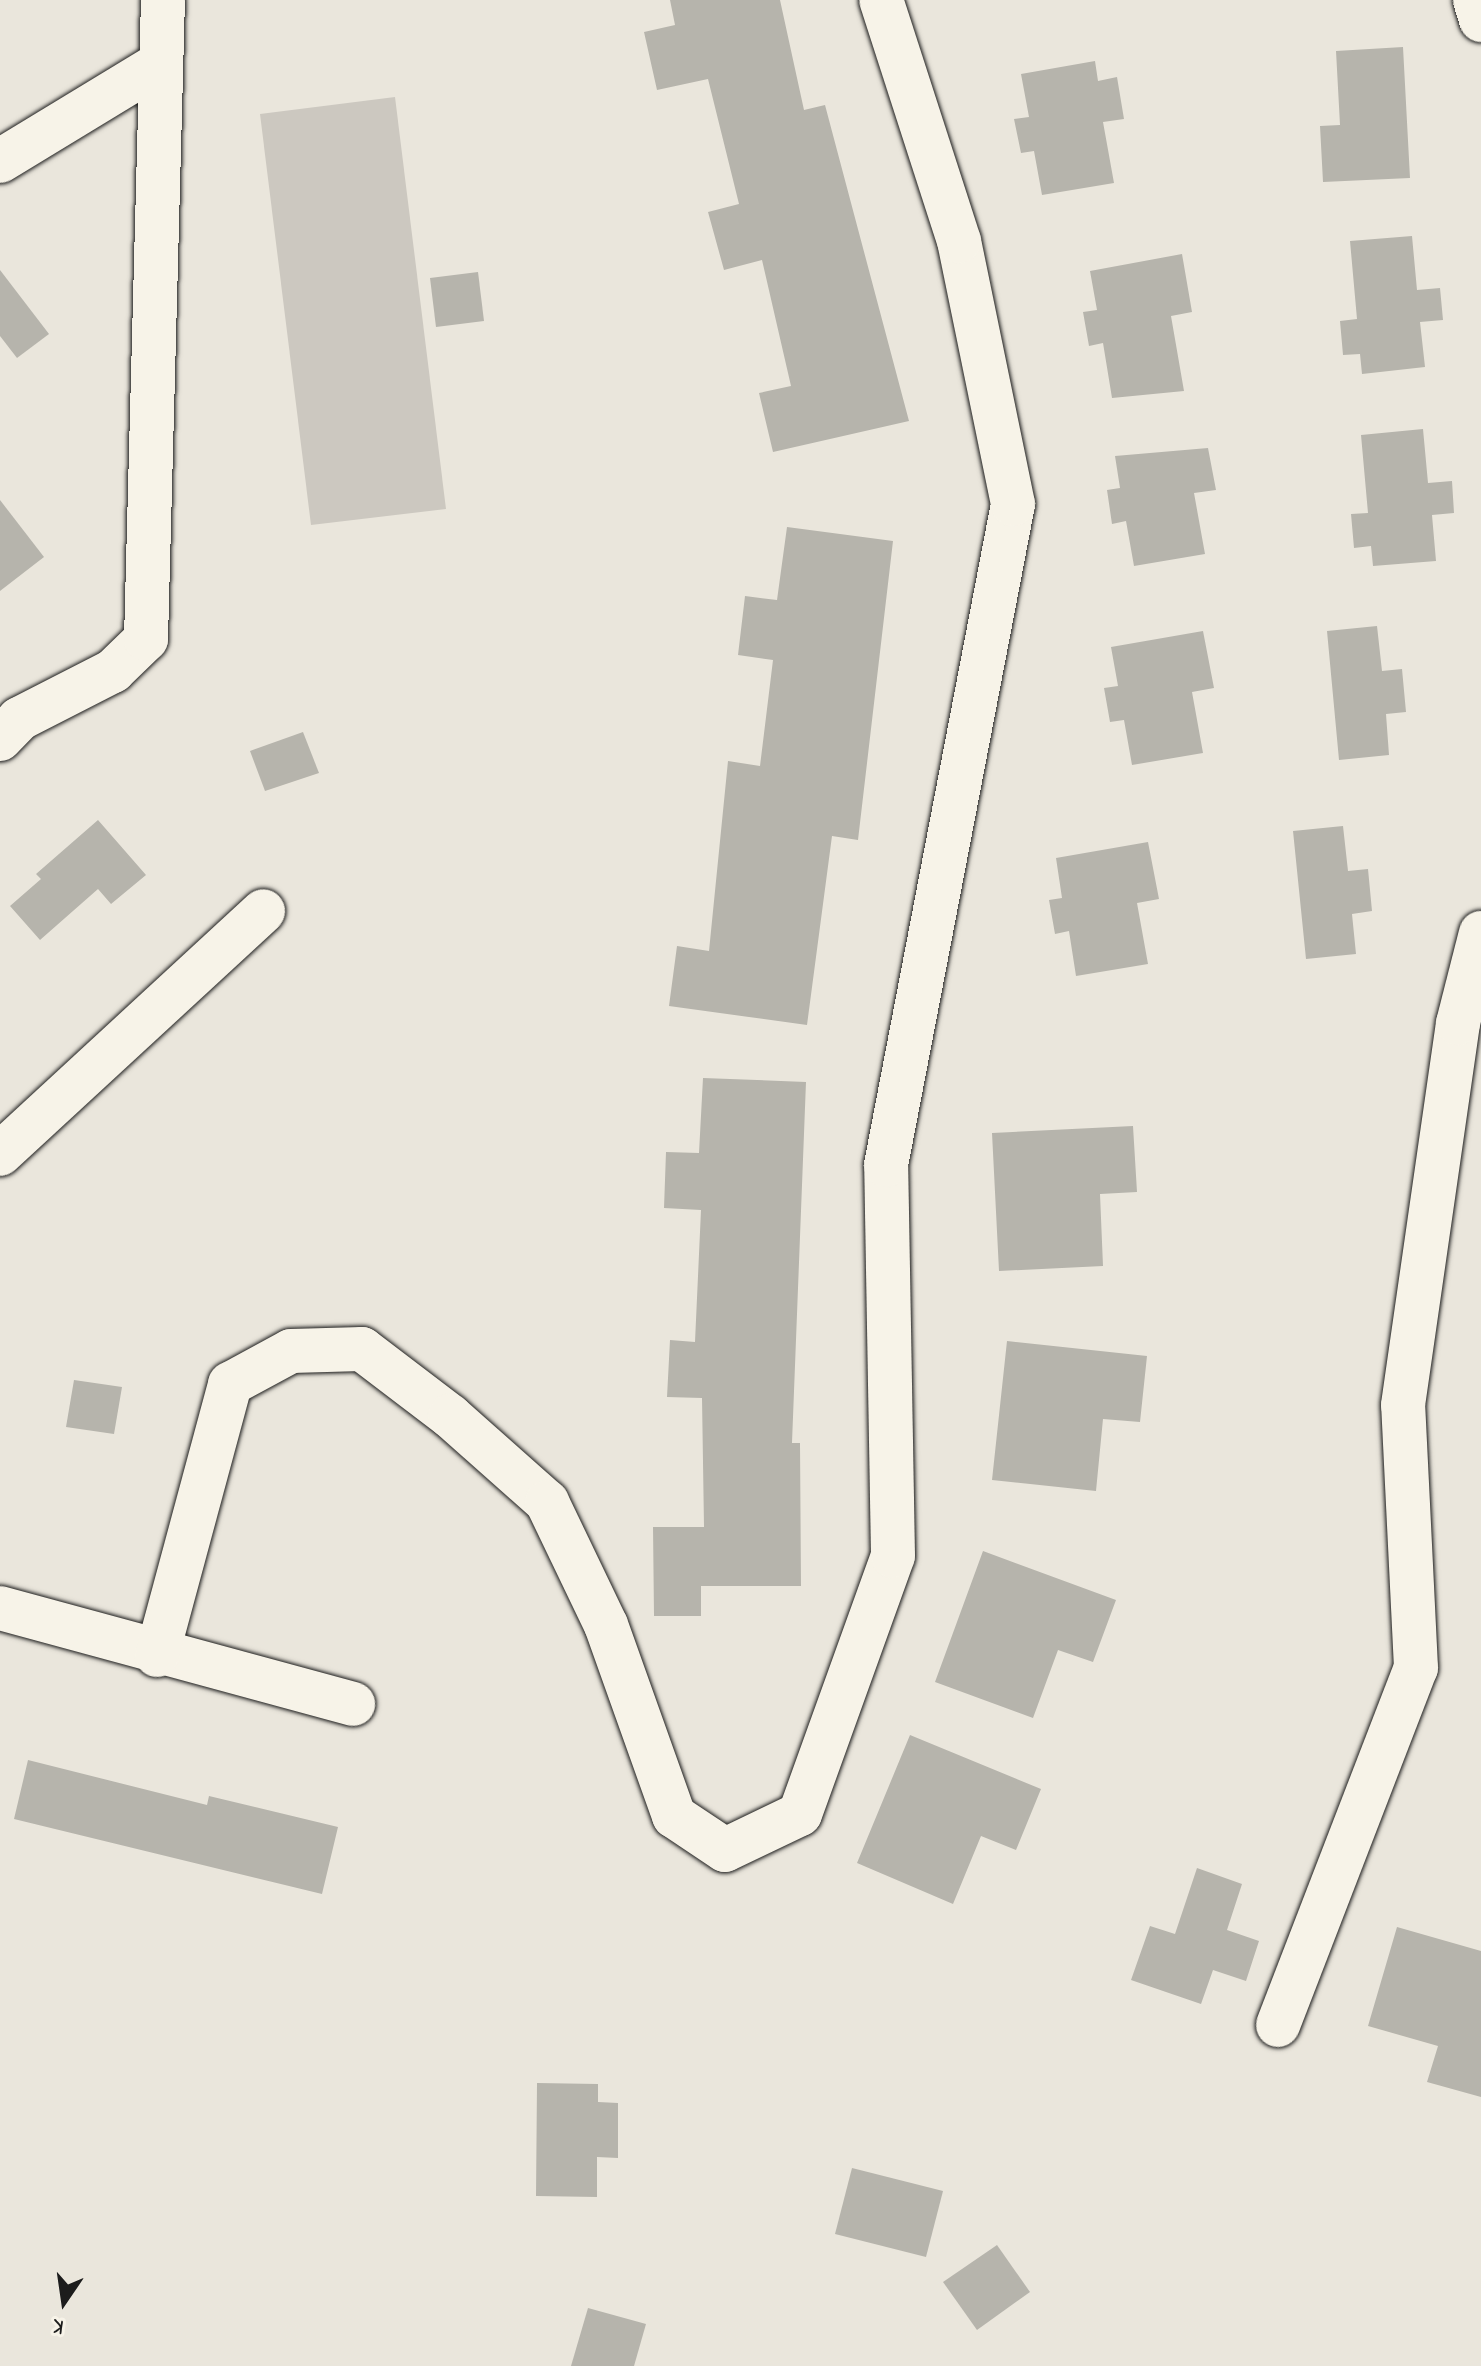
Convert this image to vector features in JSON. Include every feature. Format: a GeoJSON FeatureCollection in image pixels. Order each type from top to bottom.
{"type":"FeatureCollection","features":[{"type":"Feature","properties":{"kind":"street"},"geometry":{"type":"LineString","coordinates":[[0,739],[19,719],[113,671],[146,639],[158,65],[163,0]]}},
{"type":"Feature","properties":{"kind":"street"},"geometry":{"type":"LineString","coordinates":[[157,1655],[230,1384],[291,1351],[362,1349],[450,1416],[547,1502],[606,1625],[674,1816],[725,1850],[800,1814],[893,1556],[886,1165],[1013,504],[959,241],[881,0]]}},
{"type":"Feature","properties":{"kind":"street"},"geometry":{"type":"LineString","coordinates":[[1475,0],[1481,20]]}},
{"type":"Feature","properties":{"kind":"street"},"geometry":{"type":"LineString","coordinates":[[0,161],[158,65]]}},
{"type":"Feature","properties":{"kind":"street"},"geometry":{"type":"LineString","coordinates":[[0,1154],[263,911]]}},
{"type":"Feature","properties":{"kind":"street"},"geometry":{"type":"LineString","coordinates":[[1278,2025],[1416,1668],[1403,1405],[1458,1023],[1481,933]]}},
{"type":"Feature","properties":{"kind":"street"},"geometry":{"type":"LineString","coordinates":[[0,1608],[157,1655],[353,1704]]}},
{"type":"Feature","properties":{"kind":"shaded area"},"geometry":{"type":"Polygon","coordinates":[[[395,97],[446,509],[311,525],[260,114],[395,97]]]}},
{"type":"Feature","properties":{"kind":"building"},"geometry":{"type":"Polygon","coordinates":[[[670,0],[780,0],[804,110],[825,105],[909,421],[773,452],[759,393],[791,386],[762,260],[724,270],[708,212],[739,204],[708,79],[657,90],[644,32],[675,25],[670,0]]]}},
{"type":"Feature","properties":{"kind":"building"},"geometry":{"type":"Polygon","coordinates":[[[1403,47],[1410,178],[1323,182],[1320,126],[1340,125],[1336,51],[1403,47]]]}},
{"type":"Feature","properties":{"kind":"building"},"geometry":{"type":"Polygon","coordinates":[[[1095,61],[1098,81],[1117,77],[1124,119],[1103,122],[1114,183],[1042,195],[1034,151],[1021,153],[1014,119],[1029,117],[1021,74],[1095,61]]]}},
{"type":"Feature","properties":{"kind":"building"},"geometry":{"type":"Polygon","coordinates":[[[1412,236],[1417,290],[1440,288],[1443,320],[1420,322],[1425,367],[1362,374],[1360,354],[1343,355],[1340,321],[1357,319],[1350,241],[1412,236]]]}},
{"type":"Feature","properties":{"kind":"building"},"geometry":{"type":"Polygon","coordinates":[[[1182,254],[1192,312],[1171,316],[1184,391],[1112,398],[1103,343],[1089,346],[1083,312],[1097,310],[1090,271],[1182,254]]]}},
{"type":"Feature","properties":{"kind":"building"},"geometry":{"type":"Polygon","coordinates":[[[0,270],[49,334],[17,358],[0,336],[0,270]]]}},
{"type":"Feature","properties":{"kind":"building"},"geometry":{"type":"Polygon","coordinates":[[[478,272],[484,321],[436,327],[430,278],[478,272]]]}},
{"type":"Feature","properties":{"kind":"building"},"geometry":{"type":"Polygon","coordinates":[[[1423,429],[1428,483],[1452,481],[1454,513],[1432,515],[1436,561],[1373,566],[1371,546],[1354,548],[1351,514],[1368,513],[1361,435],[1423,429]]]}},
{"type":"Feature","properties":{"kind":"building"},"geometry":{"type":"Polygon","coordinates":[[[1208,448],[1216,490],[1194,493],[1205,554],[1134,566],[1126,521],[1112,524],[1107,490],[1120,488],[1115,456],[1208,448]]]}},
{"type":"Feature","properties":{"kind":"building"},"geometry":{"type":"Polygon","coordinates":[[[0,500],[44,557],[0,591],[0,500]]]}},
{"type":"Feature","properties":{"kind":"building"},"geometry":{"type":"Polygon","coordinates":[[[787,527],[893,541],[858,840],[832,836],[807,1025],[669,1006],[677,946],[709,951],[728,761],[760,766],[773,660],[738,655],[745,596],[777,600],[787,527]]]}},
{"type":"Feature","properties":{"kind":"building"},"geometry":{"type":"Polygon","coordinates":[[[1377,626],[1382,671],[1402,669],[1406,712],[1386,714],[1389,755],[1339,760],[1327,631],[1377,626]]]}},
{"type":"Feature","properties":{"kind":"building"},"geometry":{"type":"Polygon","coordinates":[[[1203,631],[1214,688],[1192,692],[1203,753],[1132,765],[1124,720],[1110,722],[1104,688],[1118,686],[1111,647],[1203,631]]]}},
{"type":"Feature","properties":{"kind":"building"},"geometry":{"type":"Polygon","coordinates":[[[303,732],[319,773],[265,791],[250,751],[303,732]]]}},
{"type":"Feature","properties":{"kind":"building"},"geometry":{"type":"Polygon","coordinates":[[[98,820],[146,875],[111,904],[98,889],[40,940],[10,906],[41,879],[36,874],[98,820]]]}},
{"type":"Feature","properties":{"kind":"building"},"geometry":{"type":"Polygon","coordinates":[[[1343,826],[1348,871],[1368,869],[1372,911],[1352,914],[1356,954],[1306,959],[1293,831],[1343,826]]]}},
{"type":"Feature","properties":{"kind":"building"},"geometry":{"type":"Polygon","coordinates":[[[1148,842],[1159,899],[1137,903],[1148,964],[1076,976],[1069,931],[1055,934],[1049,900],[1062,898],[1056,858],[1148,842]]]}},
{"type":"Feature","properties":{"kind":"building"},"geometry":{"type":"Polygon","coordinates":[[[703,1078],[806,1082],[792,1443],[800,1443],[801,1586],[701,1586],[701,1616],[654,1616],[653,1527],[704,1527],[702,1398],[667,1397],[670,1340],[695,1342],[701,1210],[664,1208],[666,1152],[699,1153],[703,1078]]]}},
{"type":"Feature","properties":{"kind":"building"},"geometry":{"type":"Polygon","coordinates":[[[1133,1126],[1137,1192],[1100,1194],[1103,1266],[999,1271],[992,1133],[1133,1126]]]}},
{"type":"Feature","properties":{"kind":"building"},"geometry":{"type":"Polygon","coordinates":[[[1007,1341],[1147,1356],[1140,1422],[1103,1419],[1096,1491],[992,1480],[1007,1341]]]}},
{"type":"Feature","properties":{"kind":"building"},"geometry":{"type":"Polygon","coordinates":[[[74,1380],[122,1387],[114,1434],[66,1427],[74,1380]]]}},
{"type":"Feature","properties":{"kind":"building"},"geometry":{"type":"Polygon","coordinates":[[[983,1551],[1116,1600],[1093,1662],[1058,1650],[1033,1718],[935,1682],[983,1551]]]}},
{"type":"Feature","properties":{"kind":"building"},"geometry":{"type":"Polygon","coordinates":[[[910,1735],[1041,1789],[1016,1850],[981,1836],[953,1904],[857,1863],[910,1735]]]}},
{"type":"Feature","properties":{"kind":"building"},"geometry":{"type":"Polygon","coordinates":[[[28,1760],[207,1805],[209,1796],[338,1827],[322,1894],[14,1819],[28,1760]]]}},
{"type":"Feature","properties":{"kind":"building"},"geometry":{"type":"Polygon","coordinates":[[[1197,1868],[1242,1884],[1227,1930],[1259,1941],[1246,1981],[1213,1970],[1201,2004],[1131,1980],[1150,1926],[1175,1934],[1197,1868]]]}},
{"type":"Feature","properties":{"kind":"building"},"geometry":{"type":"Polygon","coordinates":[[[1397,1927],[1481,1951],[1481,2097],[1427,2082],[1438,2046],[1368,2026],[1397,1927]]]}},
{"type":"Feature","properties":{"kind":"building"},"geometry":{"type":"Polygon","coordinates":[[[537,2083],[598,2084],[598,2102],[618,2103],[618,2158],[597,2157],[597,2197],[536,2196],[537,2083]]]}},
{"type":"Feature","properties":{"kind":"building"},"geometry":{"type":"Polygon","coordinates":[[[852,2168],[943,2191],[926,2257],[835,2234],[852,2168]]]}},
{"type":"Feature","properties":{"kind":"building"},"geometry":{"type":"Polygon","coordinates":[[[997,2245],[1030,2292],[977,2330],[943,2282],[997,2245]]]}},
{"type":"Feature","properties":{"kind":"building"},"geometry":{"type":"Polygon","coordinates":[[[588,2308],[646,2324],[634,2366],[571,2366],[588,2308]]]}}]}
